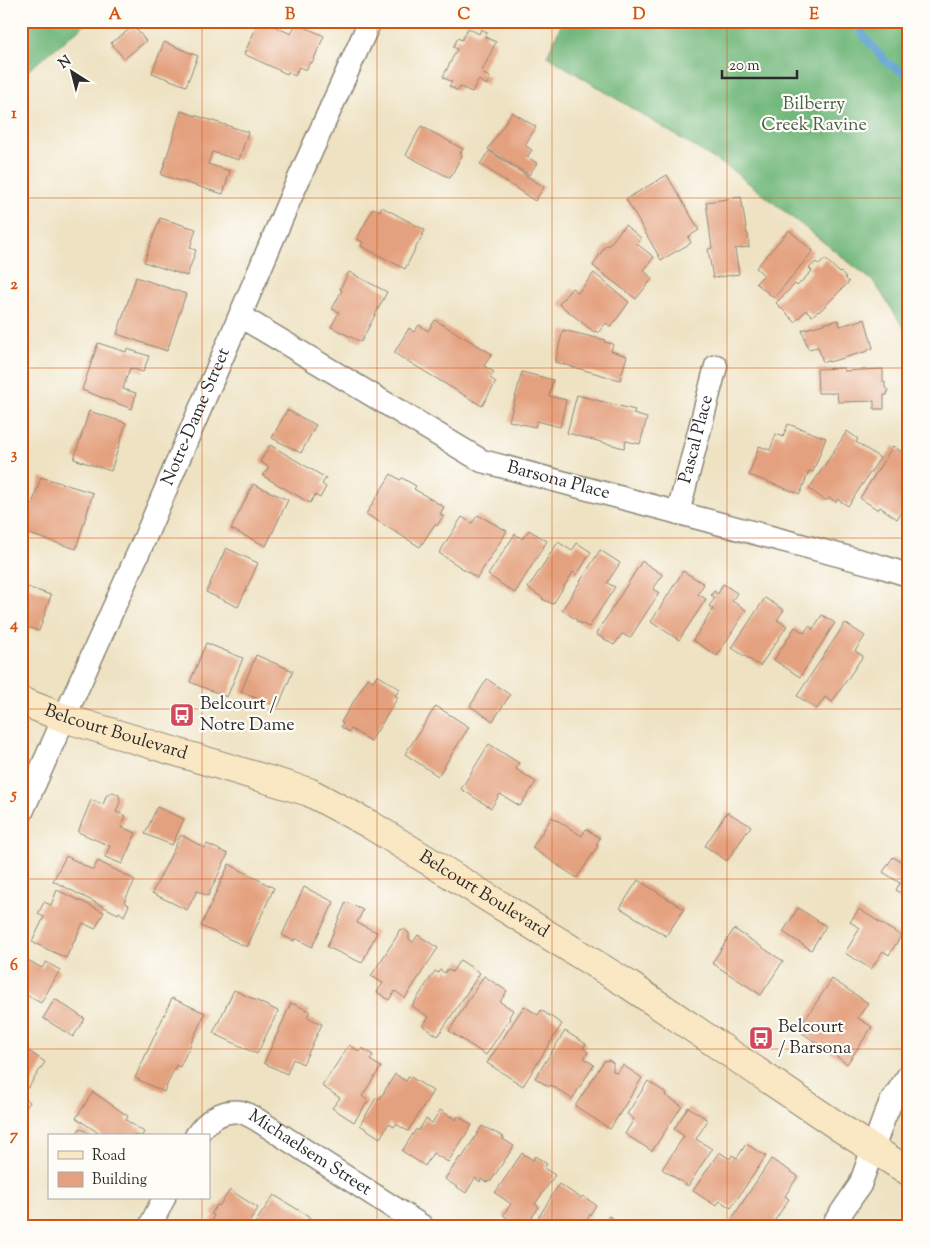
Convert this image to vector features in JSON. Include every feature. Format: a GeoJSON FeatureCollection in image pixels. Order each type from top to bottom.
{"type":"FeatureCollection","features":[{"type":"Feature","properties":{"kind":"street","name":"Notre-Dame Street"},"geometry":{"type":"LineString","coordinates":[[21,814],[144,540],[296,185],[370,21]]}},
{"type":"Feature","properties":{"kind":"street","name":"Barsona Place"},"geometry":{"type":"LineString","coordinates":[[240,316],[482,461],[908,575]]}},
{"type":"Feature","properties":{"kind":"street","name":"Pascal Place"},"geometry":{"type":"LineString","coordinates":[[678,513],[716,366]]}},
{"type":"Feature","properties":{"kind":"street","name":"Belcourt Boulevard"},"geometry":{"type":"LineString","coordinates":[[21,700],[64,718],[309,792],[369,824],[629,986],[908,1171]]}},
{"type":"Feature","properties":{"kind":"street"},"geometry":{"type":"LineString","coordinates":[[832,1226],[860,1185],[891,1102],[908,1076]]}},
{"type":"Feature","properties":{"kind":"street","name":"Michaelsem Street"},"geometry":{"type":"LineString","coordinates":[[197,1134],[207,1121],[222,1114],[241,1112],[256,1119],[422,1226]]}},
{"type":"Feature","properties":{"kind":"street"},"geometry":{"type":"LineString","coordinates":[[150,1226],[163,1200]]}},
{"type":"Feature","properties":{"kind":"green space"},"geometry":{"type":"Polygon","coordinates":[[[21,21],[89,21],[21,76],[21,21]]]}},
{"type":"Feature","properties":{"kind":"green space","name":"Bilberry Creek Ravine"},"geometry":{"type":"Polygon","coordinates":[[[563,21],[908,21],[908,334],[874,282],[732,170],[547,56],[563,21]]]}},
{"type":"Feature","properties":{"kind":"building"},"geometry":{"type":"Polygon","coordinates":[[[259,21],[263,21],[291,34],[296,23],[324,36],[312,63],[310,62],[306,70],[299,67],[295,76],[288,72],[287,74],[244,54],[259,21]]]}},
{"type":"Feature","properties":{"kind":"building"},"geometry":{"type":"Polygon","coordinates":[[[134,26],[146,41],[124,59],[111,43],[134,26]]]}},
{"type":"Feature","properties":{"kind":"building"},"geometry":{"type":"Polygon","coordinates":[[[468,28],[479,34],[481,29],[487,32],[485,37],[496,42],[481,73],[490,77],[487,85],[478,80],[472,92],[460,87],[458,91],[449,86],[452,82],[443,77],[457,49],[453,47],[458,38],[462,40],[468,28]]]}},
{"type":"Feature","properties":{"kind":"building"},"geometry":{"type":"Polygon","coordinates":[[[164,42],[198,56],[186,86],[152,73],[164,42]]]}},
{"type":"Feature","properties":{"kind":"building"},"geometry":{"type":"Polygon","coordinates":[[[181,111],[248,132],[239,160],[212,152],[208,164],[230,171],[223,194],[161,175],[181,111]]]}},
{"type":"Feature","properties":{"kind":"building"},"geometry":{"type":"Polygon","coordinates":[[[512,112],[536,127],[525,145],[532,150],[527,157],[537,163],[529,175],[488,149],[512,112]]]}},
{"type":"Feature","properties":{"kind":"building"},"geometry":{"type":"Polygon","coordinates":[[[421,126],[463,149],[460,154],[462,155],[450,178],[406,155],[421,126]]]}},
{"type":"Feature","properties":{"kind":"building"},"geometry":{"type":"Polygon","coordinates":[[[489,151],[544,187],[535,201],[480,164],[489,151]]]}},
{"type":"Feature","properties":{"kind":"building"},"geometry":{"type":"Polygon","coordinates":[[[667,175],[699,230],[688,237],[691,243],[661,260],[626,199],[667,175]]]}},
{"type":"Feature","properties":{"kind":"building"},"geometry":{"type":"Polygon","coordinates":[[[741,197],[749,247],[735,249],[739,274],[713,278],[708,249],[712,248],[706,202],[741,197]]]}},
{"type":"Feature","properties":{"kind":"building"},"geometry":{"type":"Polygon","coordinates":[[[382,207],[425,230],[405,269],[361,246],[363,242],[357,239],[373,208],[380,211],[382,207]]]}},
{"type":"Feature","properties":{"kind":"building"},"geometry":{"type":"Polygon","coordinates":[[[160,218],[196,229],[190,248],[196,250],[187,276],[144,262],[160,218]]]}},
{"type":"Feature","properties":{"kind":"building"},"geometry":{"type":"Polygon","coordinates":[[[625,225],[641,238],[637,244],[654,257],[644,270],[652,279],[636,299],[593,266],[605,246],[609,245],[625,225]]]}},
{"type":"Feature","properties":{"kind":"building"},"geometry":{"type":"Polygon","coordinates":[[[789,230],[813,251],[774,298],[756,283],[764,275],[756,268],[789,230]]]}},
{"type":"Feature","properties":{"kind":"building"},"geometry":{"type":"Polygon","coordinates":[[[825,259],[841,272],[849,282],[819,312],[812,316],[806,310],[795,322],[776,303],[795,284],[797,286],[812,271],[809,268],[816,262],[819,265],[825,259]]]}},
{"type":"Feature","properties":{"kind":"building"},"geometry":{"type":"Polygon","coordinates":[[[349,272],[387,292],[361,342],[331,327],[339,312],[332,309],[349,272]]]}},
{"type":"Feature","properties":{"kind":"building"},"geometry":{"type":"Polygon","coordinates":[[[594,273],[629,302],[611,327],[606,323],[598,333],[594,332],[559,304],[572,288],[578,293],[594,273]]]}},
{"type":"Feature","properties":{"kind":"building"},"geometry":{"type":"Polygon","coordinates":[[[136,277],[186,294],[167,351],[117,334],[136,277]]]}},
{"type":"Feature","properties":{"kind":"building"},"geometry":{"type":"Polygon","coordinates":[[[865,319],[873,348],[868,351],[823,362],[818,347],[808,349],[802,330],[838,320],[840,326],[865,319]]]}},
{"type":"Feature","properties":{"kind":"building"},"geometry":{"type":"Polygon","coordinates":[[[435,320],[492,354],[484,366],[494,372],[490,378],[496,382],[482,406],[394,353],[409,328],[414,332],[419,325],[428,331],[435,320]]]}},
{"type":"Feature","properties":{"kind":"building"},"geometry":{"type":"Polygon","coordinates":[[[563,330],[605,340],[604,342],[613,344],[611,351],[627,356],[620,380],[555,362],[563,330]]]}},
{"type":"Feature","properties":{"kind":"building"},"geometry":{"type":"Polygon","coordinates":[[[98,343],[126,352],[127,349],[149,356],[143,372],[130,368],[127,376],[123,389],[136,393],[132,409],[82,390],[98,343]]]}},
{"type":"Feature","properties":{"kind":"building"},"geometry":{"type":"Polygon","coordinates":[[[844,368],[844,371],[883,369],[883,382],[885,382],[885,388],[888,390],[887,395],[884,395],[884,409],[874,409],[874,401],[838,402],[837,393],[818,393],[817,369],[844,368]]]}},
{"type":"Feature","properties":{"kind":"building"},"geometry":{"type":"Polygon","coordinates":[[[522,372],[553,380],[549,396],[566,400],[560,427],[537,421],[535,427],[509,421],[522,372]]]}},
{"type":"Feature","properties":{"kind":"building"},"geometry":{"type":"Polygon","coordinates":[[[577,395],[635,410],[633,414],[647,418],[640,444],[626,441],[624,448],[567,433],[577,395]]]}},
{"type":"Feature","properties":{"kind":"building"},"geometry":{"type":"Polygon","coordinates":[[[287,410],[316,425],[301,453],[272,438],[287,410]]]}},
{"type":"Feature","properties":{"kind":"building"},"geometry":{"type":"Polygon","coordinates":[[[89,411],[126,423],[111,471],[74,459],[89,411]]]}},
{"type":"Feature","properties":{"kind":"building"},"geometry":{"type":"Polygon","coordinates":[[[788,424],[826,438],[813,472],[809,471],[800,494],[749,475],[759,446],[770,450],[776,434],[783,437],[788,424]]]}},
{"type":"Feature","properties":{"kind":"building"},"geometry":{"type":"Polygon","coordinates":[[[847,431],[858,439],[856,442],[880,458],[848,506],[837,499],[836,502],[829,498],[825,500],[809,489],[847,431]]]}},
{"type":"Feature","properties":{"kind":"building"},"geometry":{"type":"Polygon","coordinates":[[[270,445],[326,478],[322,484],[326,487],[320,498],[315,495],[310,503],[263,476],[269,467],[260,462],[270,445]]]}},
{"type":"Feature","properties":{"kind":"building"},"geometry":{"type":"Polygon","coordinates":[[[893,446],[908,456],[908,502],[897,519],[880,507],[878,510],[860,498],[893,446]]]}},
{"type":"Feature","properties":{"kind":"building"},"geometry":{"type":"Polygon","coordinates":[[[391,474],[400,480],[402,478],[416,486],[414,489],[444,507],[440,514],[443,516],[437,526],[435,524],[420,547],[366,514],[391,474]]]}},
{"type":"Feature","properties":{"kind":"building"},"geometry":{"type":"Polygon","coordinates":[[[41,477],[93,493],[76,549],[23,532],[41,477]]]}},
{"type":"Feature","properties":{"kind":"building"},"geometry":{"type":"Polygon","coordinates":[[[253,484],[288,500],[266,546],[231,529],[253,484]]]}},
{"type":"Feature","properties":{"kind":"building"},"geometry":{"type":"Polygon","coordinates":[[[478,515],[507,531],[477,578],[439,553],[462,517],[472,523],[478,515]]]}},
{"type":"Feature","properties":{"kind":"building"},"geometry":{"type":"Polygon","coordinates":[[[529,530],[547,541],[515,593],[488,575],[515,534],[522,539],[529,530]]]}},
{"type":"Feature","properties":{"kind":"building"},"geometry":{"type":"Polygon","coordinates":[[[558,542],[572,551],[577,543],[591,552],[577,575],[573,572],[553,604],[542,599],[528,588],[558,542]]]}},
{"type":"Feature","properties":{"kind":"building"},"geometry":{"type":"Polygon","coordinates":[[[226,548],[258,563],[238,607],[206,592],[226,548]]]}},
{"type":"Feature","properties":{"kind":"building"},"geometry":{"type":"Polygon","coordinates":[[[600,550],[620,563],[607,583],[615,587],[589,627],[576,621],[562,610],[600,550]]]}},
{"type":"Feature","properties":{"kind":"building"},"geometry":{"type":"Polygon","coordinates":[[[642,561],[663,575],[653,589],[659,593],[630,638],[622,634],[614,645],[596,634],[642,561]]]}},
{"type":"Feature","properties":{"kind":"building"},"geometry":{"type":"Polygon","coordinates":[[[683,571],[704,584],[698,594],[706,599],[679,640],[651,622],[683,571]]]}},
{"type":"Feature","properties":{"kind":"building"},"geometry":{"type":"Polygon","coordinates":[[[723,584],[737,593],[732,601],[746,610],[717,656],[693,640],[713,609],[709,606],[715,598],[711,595],[714,591],[718,594],[723,584]]]}},
{"type":"Feature","properties":{"kind":"building"},"geometry":{"type":"Polygon","coordinates":[[[21,585],[51,595],[39,631],[21,625],[21,585]]]}},
{"type":"Feature","properties":{"kind":"building"},"geometry":{"type":"Polygon","coordinates":[[[765,598],[784,610],[777,620],[787,626],[760,666],[732,648],[765,598]]]}},
{"type":"Feature","properties":{"kind":"building"},"geometry":{"type":"Polygon","coordinates":[[[822,615],[835,623],[800,677],[774,660],[795,627],[804,633],[809,626],[813,629],[822,615]]]}},
{"type":"Feature","properties":{"kind":"building"},"geometry":{"type":"Polygon","coordinates":[[[845,623],[865,636],[855,651],[863,656],[832,702],[825,697],[817,709],[797,696],[845,623]]]}},
{"type":"Feature","properties":{"kind":"building"},"geometry":{"type":"Polygon","coordinates":[[[206,643],[243,658],[227,697],[190,682],[206,643]]]}},
{"type":"Feature","properties":{"kind":"building"},"geometry":{"type":"Polygon","coordinates":[[[256,655],[293,671],[278,707],[264,701],[263,703],[255,700],[256,698],[241,692],[256,655]]]}},
{"type":"Feature","properties":{"kind":"building"},"geometry":{"type":"Polygon","coordinates":[[[377,675],[400,689],[395,696],[398,697],[371,741],[351,729],[349,732],[341,727],[343,723],[341,722],[368,678],[373,681],[377,675]]]}},
{"type":"Feature","properties":{"kind":"building"},"geometry":{"type":"Polygon","coordinates":[[[487,679],[510,695],[493,721],[470,706],[487,679]]]}},
{"type":"Feature","properties":{"kind":"building"},"geometry":{"type":"Polygon","coordinates":[[[436,706],[469,727],[438,776],[405,754],[436,706]]]}},
{"type":"Feature","properties":{"kind":"building"},"geometry":{"type":"Polygon","coordinates":[[[489,744],[519,763],[516,769],[536,782],[520,806],[500,794],[491,808],[461,789],[489,744]]]}},
{"type":"Feature","properties":{"kind":"building"},"geometry":{"type":"Polygon","coordinates":[[[113,792],[119,795],[120,802],[116,812],[126,816],[121,827],[136,833],[122,864],[105,857],[110,846],[78,832],[91,800],[103,805],[106,796],[113,792]]]}},
{"type":"Feature","properties":{"kind":"building"},"geometry":{"type":"Polygon","coordinates":[[[157,807],[184,819],[172,845],[145,834],[157,807]]]}},
{"type":"Feature","properties":{"kind":"building"},"geometry":{"type":"Polygon","coordinates":[[[727,812],[751,826],[727,861],[705,846],[727,812]]]}},
{"type":"Feature","properties":{"kind":"building"},"geometry":{"type":"Polygon","coordinates":[[[552,817],[582,836],[586,829],[600,838],[596,845],[598,846],[577,878],[532,848],[552,817]]]}},
{"type":"Feature","properties":{"kind":"building"},"geometry":{"type":"Polygon","coordinates":[[[181,835],[205,848],[207,844],[228,854],[208,896],[197,891],[187,910],[152,893],[181,835]]]}},
{"type":"Feature","properties":{"kind":"building"},"geometry":{"type":"Polygon","coordinates":[[[66,856],[93,870],[98,861],[135,880],[124,902],[129,905],[124,916],[53,881],[66,856]]]}},
{"type":"Feature","properties":{"kind":"building"},"geometry":{"type":"Polygon","coordinates":[[[893,857],[905,864],[908,860],[908,898],[896,890],[900,883],[883,872],[893,857]]]}},
{"type":"Feature","properties":{"kind":"building"},"geometry":{"type":"Polygon","coordinates":[[[229,864],[274,888],[247,947],[201,926],[229,864]]]}},
{"type":"Feature","properties":{"kind":"building"},"geometry":{"type":"Polygon","coordinates":[[[638,880],[684,909],[666,936],[620,908],[638,880]]]}},
{"type":"Feature","properties":{"kind":"building"},"geometry":{"type":"Polygon","coordinates":[[[304,887],[334,902],[312,947],[295,938],[294,941],[282,935],[304,887]]]}},
{"type":"Feature","properties":{"kind":"building"},"geometry":{"type":"Polygon","coordinates":[[[57,890],[104,912],[95,929],[83,923],[66,958],[32,942],[44,917],[38,914],[44,902],[51,905],[57,890]]]}},
{"type":"Feature","properties":{"kind":"building"},"geometry":{"type":"Polygon","coordinates":[[[346,902],[363,910],[357,923],[377,932],[362,963],[327,947],[346,902]]]}},
{"type":"Feature","properties":{"kind":"building"},"geometry":{"type":"Polygon","coordinates":[[[798,908],[826,926],[811,950],[783,932],[798,908]]]}},
{"type":"Feature","properties":{"kind":"building"},"geometry":{"type":"Polygon","coordinates":[[[859,909],[901,936],[889,955],[883,951],[871,969],[845,953],[860,928],[850,922],[859,909]]]}},
{"type":"Feature","properties":{"kind":"building"},"geometry":{"type":"Polygon","coordinates":[[[404,929],[409,933],[409,939],[413,942],[418,935],[438,948],[405,998],[395,991],[389,1000],[377,992],[383,983],[371,976],[399,930],[404,929]]]}},
{"type":"Feature","properties":{"kind":"building"},"geometry":{"type":"Polygon","coordinates":[[[734,929],[783,961],[761,995],[712,963],[734,929]]]}},
{"type":"Feature","properties":{"kind":"building"},"geometry":{"type":"Polygon","coordinates":[[[24,958],[42,968],[46,962],[60,970],[41,1003],[21,992],[21,962],[24,958]]]}},
{"type":"Feature","properties":{"kind":"building"},"geometry":{"type":"Polygon","coordinates":[[[460,960],[480,973],[438,1036],[423,1026],[429,1017],[412,1006],[435,971],[438,973],[440,970],[445,973],[447,969],[452,972],[460,960]]]}},
{"type":"Feature","properties":{"kind":"building"},"geometry":{"type":"Polygon","coordinates":[[[484,976],[507,991],[500,1002],[513,1010],[510,1018],[486,1055],[449,1031],[484,976]]]}},
{"type":"Feature","properties":{"kind":"building"},"geometry":{"type":"Polygon","coordinates":[[[832,979],[868,1003],[858,1018],[872,1027],[847,1064],[798,1030],[832,979]]]}},
{"type":"Feature","properties":{"kind":"building"},"geometry":{"type":"Polygon","coordinates":[[[234,990],[278,1011],[257,1054],[213,1033],[234,990]]]}},
{"type":"Feature","properties":{"kind":"building"},"geometry":{"type":"Polygon","coordinates":[[[172,998],[205,1013],[180,1067],[176,1065],[164,1092],[135,1078],[172,998]]]}},
{"type":"Feature","properties":{"kind":"building"},"geometry":{"type":"Polygon","coordinates":[[[55,999],[85,1019],[73,1037],[43,1018],[55,999]]]}},
{"type":"Feature","properties":{"kind":"building"},"geometry":{"type":"Polygon","coordinates":[[[291,1003],[310,1011],[307,1017],[322,1024],[303,1064],[293,1059],[287,1074],[264,1063],[291,1003]]]}},
{"type":"Feature","properties":{"kind":"building"},"geometry":{"type":"Polygon","coordinates":[[[524,1006],[538,1015],[541,1010],[562,1024],[523,1086],[487,1063],[524,1006]]]}},
{"type":"Feature","properties":{"kind":"building"},"geometry":{"type":"Polygon","coordinates":[[[565,1031],[586,1044],[583,1048],[588,1052],[584,1058],[594,1065],[572,1099],[551,1085],[549,1087],[535,1078],[565,1031]]]}},
{"type":"Feature","properties":{"kind":"building"},"geometry":{"type":"Polygon","coordinates":[[[349,1045],[360,1052],[362,1048],[373,1055],[370,1060],[381,1067],[362,1096],[368,1101],[354,1122],[332,1108],[340,1098],[322,1086],[349,1045]]]}},
{"type":"Feature","properties":{"kind":"building"},"geometry":{"type":"Polygon","coordinates":[[[21,1046],[45,1062],[28,1088],[21,1084],[21,1046]]]}},
{"type":"Feature","properties":{"kind":"building"},"geometry":{"type":"Polygon","coordinates":[[[609,1060],[613,1063],[613,1071],[617,1073],[623,1065],[642,1078],[610,1129],[575,1106],[604,1061],[609,1060]]]}},
{"type":"Feature","properties":{"kind":"building"},"geometry":{"type":"Polygon","coordinates":[[[395,1074],[406,1081],[409,1076],[433,1091],[408,1131],[396,1124],[394,1127],[389,1123],[380,1138],[360,1125],[376,1098],[379,1100],[395,1074]]]}},
{"type":"Feature","properties":{"kind":"building"},"geometry":{"type":"Polygon","coordinates":[[[648,1081],[682,1106],[652,1151],[625,1134],[634,1119],[627,1114],[648,1081]]]}},
{"type":"Feature","properties":{"kind":"building"},"geometry":{"type":"Polygon","coordinates":[[[93,1092],[128,1116],[126,1120],[144,1132],[143,1134],[100,1134],[76,1118],[93,1092]]]}},
{"type":"Feature","properties":{"kind":"building"},"geometry":{"type":"Polygon","coordinates":[[[21,1096],[30,1102],[21,1115],[21,1096]]]}},
{"type":"Feature","properties":{"kind":"building"},"geometry":{"type":"Polygon","coordinates":[[[688,1107],[708,1120],[696,1139],[712,1149],[688,1186],[662,1169],[684,1136],[674,1129],[688,1107]]]}},
{"type":"Feature","properties":{"kind":"building"},"geometry":{"type":"Polygon","coordinates":[[[440,1110],[456,1120],[458,1116],[472,1125],[448,1162],[433,1153],[425,1166],[402,1151],[416,1129],[418,1131],[426,1119],[432,1123],[440,1110]]]}},
{"type":"Feature","properties":{"kind":"building"},"geometry":{"type":"Polygon","coordinates":[[[482,1126],[504,1137],[503,1139],[514,1146],[491,1181],[486,1182],[481,1179],[480,1182],[475,1178],[466,1193],[445,1179],[460,1157],[462,1158],[482,1126]]]}},
{"type":"Feature","properties":{"kind":"building"},"geometry":{"type":"Polygon","coordinates":[[[80,1128],[89,1134],[76,1134],[80,1128]]]}},
{"type":"Feature","properties":{"kind":"building"},"geometry":{"type":"Polygon","coordinates":[[[746,1144],[766,1156],[731,1208],[720,1201],[716,1206],[693,1191],[719,1152],[730,1159],[732,1155],[737,1158],[746,1144]]]}},
{"type":"Feature","properties":{"kind":"building"},"geometry":{"type":"Polygon","coordinates":[[[522,1153],[533,1160],[535,1156],[547,1164],[544,1168],[555,1175],[535,1204],[539,1207],[526,1226],[519,1226],[503,1215],[511,1204],[495,1193],[522,1153]]]}},
{"type":"Feature","properties":{"kind":"building"},"geometry":{"type":"Polygon","coordinates":[[[771,1159],[798,1176],[785,1196],[789,1199],[771,1226],[741,1226],[731,1220],[771,1159]]]}},
{"type":"Feature","properties":{"kind":"building"},"geometry":{"type":"Polygon","coordinates":[[[559,1184],[596,1205],[583,1226],[539,1226],[535,1223],[559,1184]]]}},
{"type":"Feature","properties":{"kind":"building"},"geometry":{"type":"Polygon","coordinates":[[[230,1190],[258,1208],[247,1226],[209,1226],[214,1215],[211,1214],[230,1190]]]}},
{"type":"Feature","properties":{"kind":"building"},"geometry":{"type":"Polygon","coordinates":[[[274,1195],[310,1217],[304,1226],[253,1226],[274,1195]]]}},
{"type":"Feature","properties":{"kind":"building"},"geometry":{"type":"Polygon","coordinates":[[[609,1216],[623,1226],[603,1226],[609,1216]]]}},
{"type":"Feature","properties":{"kind":"waterway"},"geometry":{"type":"LineString","coordinates":[[859,21],[862,34],[887,63],[908,75]]}},
{"type":"Feature","properties":{"kind":"place","name":"Belcourt / Notre Dame"},"geometry":{"type":"Point","coordinates":[182,715]}},
{"type":"Feature","properties":{"kind":"place","name":"Belcourt / Barsona"},"geometry":{"type":"Point","coordinates":[761,1038]}}]}
